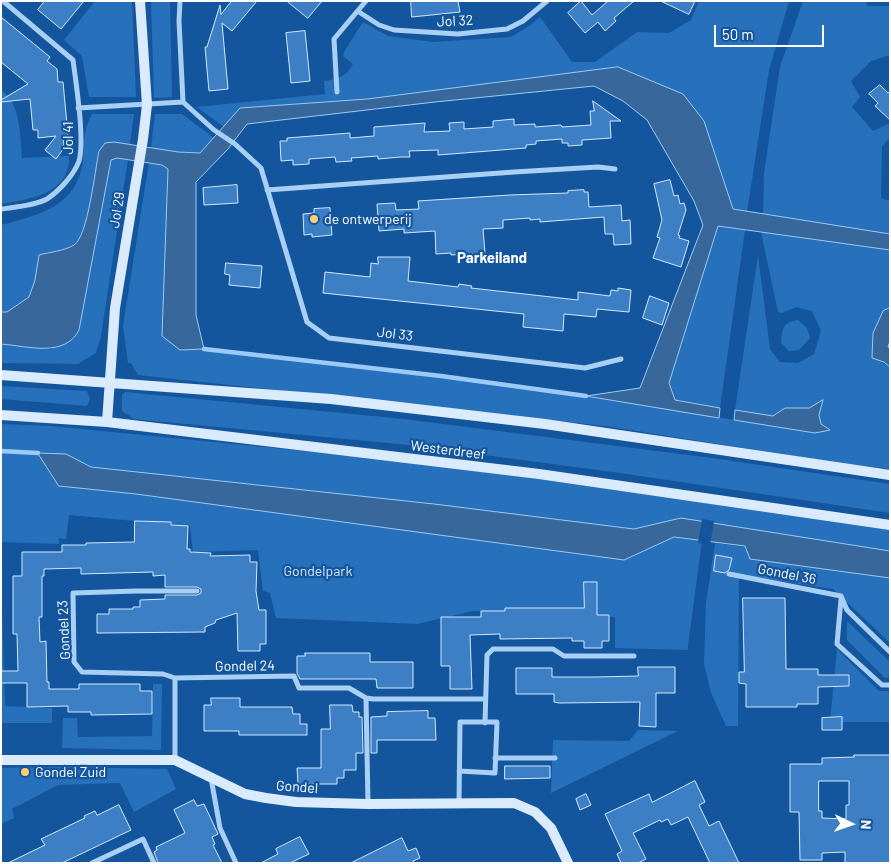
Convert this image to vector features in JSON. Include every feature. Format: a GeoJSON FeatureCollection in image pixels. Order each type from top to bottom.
{"type":"FeatureCollection","features":[{"type":"Feature","properties":{"kind":"main road","name":"Jol 29"},"geometry":{"type":"LineString","coordinates":[[107,422],[108,383],[115,308],[147,105],[140,1]]}},
{"type":"Feature","properties":{"kind":"main road"},"geometry":{"type":"LineString","coordinates":[[1,375],[332,399],[545,424],[890,475]]}},
{"type":"Feature","properties":{"kind":"main road","name":"Westerdreef"},"geometry":{"type":"LineString","coordinates":[[1,415],[107,422],[539,474],[890,525]]}},
{"type":"Feature","properties":{"kind":"main road","name":"Gondel"},"geometry":{"type":"LineString","coordinates":[[1,760],[175,760],[244,794],[296,802],[368,804],[514,803],[535,812],[551,828],[568,863]]}},
{"type":"Feature","properties":{"kind":"street","name":"Jol 41"},"geometry":{"type":"LineString","coordinates":[[1,209],[46,199],[68,180],[79,162],[81,146],[73,60],[2,1]]}},
{"type":"Feature","properties":{"kind":"street"},"geometry":{"type":"LineString","coordinates":[[147,105],[183,102],[179,21],[180,1]]}},
{"type":"Feature","properties":{"kind":"street"},"geometry":{"type":"LineString","coordinates":[[337,92],[334,39],[359,12],[366,1]]}},
{"type":"Feature","properties":{"kind":"street","name":"Jol 32"},"geometry":{"type":"LineString","coordinates":[[359,12],[378,25],[394,30],[458,34],[507,29],[524,21],[548,1]]}},
{"type":"Feature","properties":{"kind":"street","name":"Jol 33"},"geometry":{"type":"LineString","coordinates":[[183,102],[214,130],[235,144],[261,168],[307,322],[329,338],[585,368],[621,359]]}},
{"type":"Feature","properties":{"kind":"street","name":"Jol 41"},"geometry":{"type":"LineString","coordinates":[[78,108],[147,105]]}},
{"type":"Feature","properties":{"kind":"street"},"geometry":{"type":"LineString","coordinates":[[267,190],[514,172],[598,167],[615,169]]}},
{"type":"Feature","properties":{"kind":"street","name":"Gondel 36"},"geometry":{"type":"LineString","coordinates":[[729,574],[841,596]]}},
{"type":"Feature","properties":{"kind":"street","name":"Gondel 23"},"geometry":{"type":"LineString","coordinates":[[175,678],[164,674],[82,672],[74,662],[73,593],[197,590]]}},
{"type":"Feature","properties":{"kind":"street"},"geometry":{"type":"LineString","coordinates":[[841,596],[847,610],[890,652]]}},
{"type":"Feature","properties":{"kind":"street"},"geometry":{"type":"LineString","coordinates":[[841,596],[837,644],[882,685],[890,685]]}},
{"type":"Feature","properties":{"kind":"street"},"geometry":{"type":"LineString","coordinates":[[486,722],[487,654],[493,649],[553,649],[564,656],[634,656]]}},
{"type":"Feature","properties":{"kind":"street","name":"Gondel 24"},"geometry":{"type":"LineString","coordinates":[[175,678],[294,676],[299,688],[349,688],[366,698],[486,699]]}},
{"type":"Feature","properties":{"kind":"street"},"geometry":{"type":"LineString","coordinates":[[175,678],[175,760]]}},
{"type":"Feature","properties":{"kind":"street"},"geometry":{"type":"LineString","coordinates":[[366,698],[368,804]]}},
{"type":"Feature","properties":{"kind":"street"},"geometry":{"type":"LineString","coordinates":[[459,771],[495,773],[496,722],[460,722],[459,771],[459,803]]}},
{"type":"Feature","properties":{"kind":"street"},"geometry":{"type":"LineString","coordinates":[[495,758],[554,758]]}},
{"type":"Feature","properties":{"kind":"street"},"geometry":{"type":"LineString","coordinates":[[211,778],[220,828],[236,863]]}},
{"type":"Feature","properties":{"kind":"street"},"geometry":{"type":"LineString","coordinates":[[92,863],[143,839],[154,863]]}},
{"type":"Feature","properties":{"kind":"green space"},"geometry":{"type":"Polygon","coordinates":[[[95,1],[132,1],[136,97],[89,97],[82,56],[64,40],[95,1]]]}},
{"type":"Feature","properties":{"kind":"green space"},"geometry":{"type":"Polygon","coordinates":[[[151,1],[170,1],[172,97],[154,98],[151,1]]]}},
{"type":"Feature","properties":{"kind":"green space"},"geometry":{"type":"Polygon","coordinates":[[[699,1],[789,1],[769,70],[747,212],[733,209],[704,121],[683,94],[618,67],[367,99],[240,108],[224,127],[197,107],[325,94],[324,81],[341,77],[348,72],[353,64],[343,56],[363,22],[388,36],[433,42],[511,37],[540,17],[572,62],[595,62],[637,32],[669,33],[691,20],[699,1]]]}},
{"type":"Feature","properties":{"kind":"green space"},"geometry":{"type":"Polygon","coordinates":[[[803,1],[866,1],[867,6],[890,6],[890,55],[871,61],[851,81],[860,97],[852,107],[873,131],[890,123],[890,138],[882,146],[881,198],[890,201],[890,234],[763,214],[764,173],[780,67],[803,1]]]}},
{"type":"Feature","properties":{"kind":"green space"},"geometry":{"type":"Polygon","coordinates":[[[1,90],[8,96],[16,111],[20,130],[22,158],[69,156],[68,169],[56,187],[36,197],[1,204],[1,90]]]}},
{"type":"Feature","properties":{"kind":"green space"},"geometry":{"type":"Polygon","coordinates":[[[92,114],[134,114],[130,145],[114,142],[79,239],[66,249],[39,255],[35,280],[29,297],[7,312],[1,312],[1,225],[42,213],[54,207],[73,189],[83,162],[85,132],[92,114]]]}},
{"type":"Feature","properties":{"kind":"green space"},"geometry":{"type":"Polygon","coordinates":[[[155,114],[182,114],[214,138],[201,153],[151,148],[155,114]]]}},
{"type":"Feature","properties":{"kind":"green space"},"geometry":{"type":"Polygon","coordinates":[[[111,159],[128,159],[101,336],[96,353],[78,364],[1,363],[1,344],[51,349],[79,330],[111,159]]]}},
{"type":"Feature","properties":{"kind":"green space"},"geometry":{"type":"Polygon","coordinates":[[[149,162],[162,165],[168,169],[180,350],[204,349],[441,376],[586,396],[815,433],[821,424],[819,415],[823,401],[809,408],[785,408],[773,416],[735,410],[758,255],[770,349],[780,362],[798,363],[814,354],[821,331],[812,311],[796,307],[782,313],[778,312],[761,232],[890,250],[890,308],[883,311],[872,358],[884,362],[890,367],[890,469],[845,464],[605,426],[138,375],[131,363],[128,363],[123,326],[149,162]]]}},
{"type":"Feature","properties":{"kind":"green space"},"geometry":{"type":"Polygon","coordinates":[[[718,226],[745,230],[720,408],[675,400],[669,383],[718,226]]]}},
{"type":"Feature","properties":{"kind":"green space"},"geometry":{"type":"Polygon","coordinates":[[[798,320],[807,328],[810,338],[799,350],[789,351],[781,343],[783,330],[789,322],[798,320]]]}},
{"type":"Feature","properties":{"kind":"green space"},"geometry":{"type":"Polygon","coordinates":[[[1,386],[87,391],[90,399],[87,406],[1,399],[1,386]]]}},
{"type":"Feature","properties":{"kind":"green space"},"geometry":{"type":"Polygon","coordinates":[[[125,392],[404,419],[712,458],[890,484],[890,513],[620,473],[409,445],[134,419],[122,411],[122,395],[125,392]]]}},
{"type":"Feature","properties":{"kind":"green space","name":"Gondelpark"},"geometry":{"type":"Polygon","coordinates":[[[1,424],[51,426],[436,464],[890,530],[890,551],[718,524],[634,529],[434,504],[91,467],[66,454],[38,453],[59,486],[136,494],[624,560],[674,537],[702,541],[688,650],[615,648],[615,617],[473,611],[417,624],[276,618],[270,593],[263,591],[258,550],[193,552],[190,526],[69,515],[66,539],[59,538],[59,544],[1,542],[1,424]]]}},
{"type":"Feature","properties":{"kind":"green space"},"geometry":{"type":"Polygon","coordinates":[[[715,543],[745,547],[751,559],[890,578],[890,643],[833,589],[739,575],[738,726],[726,726],[711,693],[704,664],[706,603],[715,543]]]}},
{"type":"Feature","properties":{"kind":"green space"},"geometry":{"type":"Polygon","coordinates":[[[1,573],[5,706],[52,708],[52,723],[1,723],[1,573]]]}},
{"type":"Feature","properties":{"kind":"green space"},"geometry":{"type":"Polygon","coordinates":[[[847,621],[890,662],[890,677],[885,678],[847,640],[847,621]]]}},
{"type":"Feature","properties":{"kind":"green space"},"geometry":{"type":"Polygon","coordinates":[[[837,649],[879,691],[890,691],[890,722],[830,722],[837,649]]]}},
{"type":"Feature","properties":{"kind":"green space"},"geometry":{"type":"Polygon","coordinates":[[[153,684],[162,684],[161,750],[62,748],[63,718],[77,718],[78,737],[152,736],[153,684]]]}},
{"type":"Feature","properties":{"kind":"green space"},"geometry":{"type":"Polygon","coordinates":[[[638,730],[678,731],[551,793],[553,740],[629,741],[638,730]]]}},
{"type":"Feature","properties":{"kind":"green space"},"geometry":{"type":"Polygon","coordinates":[[[1,768],[167,769],[176,789],[134,812],[120,783],[58,785],[12,809],[14,818],[1,824],[1,768]]]}},
{"type":"Feature","properties":{"kind":"shaded area"},"geometry":{"type":"Polygon","coordinates":[[[618,67],[683,94],[704,121],[733,209],[890,234],[890,250],[718,226],[669,383],[675,400],[720,408],[719,418],[586,396],[640,388],[703,225],[694,201],[647,120],[623,101],[594,86],[247,124],[228,149],[196,182],[196,315],[204,349],[180,350],[162,336],[168,169],[162,165],[117,158],[111,160],[79,330],[73,339],[55,347],[33,348],[1,344],[1,312],[7,312],[29,297],[35,280],[39,255],[70,247],[79,239],[87,216],[99,151],[105,143],[114,142],[178,152],[200,153],[240,108],[367,99],[618,67]]]}},
{"type":"Feature","properties":{"kind":"shaded area"},"geometry":{"type":"Polygon","coordinates":[[[890,308],[890,341],[888,347],[890,349],[890,367],[884,362],[872,358],[873,333],[883,311],[890,308]]]}},
{"type":"Feature","properties":{"kind":"shaded area"},"geometry":{"type":"Polygon","coordinates":[[[823,400],[819,415],[821,424],[830,430],[815,433],[734,420],[735,410],[773,416],[785,408],[809,408],[823,400]]]}},
{"type":"Feature","properties":{"kind":"shaded area"},"geometry":{"type":"Polygon","coordinates":[[[38,453],[66,454],[91,467],[434,504],[634,529],[681,518],[890,551],[890,578],[750,559],[745,546],[674,537],[624,560],[136,494],[59,486],[38,453]]]}},
{"type":"Feature","properties":{"kind":"pier"},"geometry":{"type":"Polygon","coordinates":[[[702,519],[714,521],[710,545],[698,543],[702,519]]]}},
{"type":"Feature","properties":{"kind":"building"},"geometry":{"type":"Polygon","coordinates":[[[45,1],[84,1],[61,29],[38,10],[45,1]]]}},
{"type":"Feature","properties":{"kind":"building"},"geometry":{"type":"Polygon","coordinates":[[[232,1],[257,1],[232,31],[222,23],[228,89],[209,91],[205,47],[207,47],[220,5],[221,14],[232,1]]]}},
{"type":"Feature","properties":{"kind":"building"},"geometry":{"type":"Polygon","coordinates":[[[287,1],[322,1],[308,18],[287,1]]]}},
{"type":"Feature","properties":{"kind":"building"},"geometry":{"type":"Polygon","coordinates":[[[411,1],[458,1],[460,12],[412,17],[411,1]]]}},
{"type":"Feature","properties":{"kind":"building"},"geometry":{"type":"Polygon","coordinates":[[[581,1],[592,15],[608,1],[634,1],[614,18],[616,21],[605,31],[598,22],[585,33],[568,13],[581,1]]]}},
{"type":"Feature","properties":{"kind":"building"},"geometry":{"type":"Polygon","coordinates":[[[661,1],[695,1],[689,14],[661,1]]]}},
{"type":"Feature","properties":{"kind":"building"},"geometry":{"type":"Polygon","coordinates":[[[1,17],[50,57],[47,61],[57,69],[58,82],[63,82],[68,135],[63,136],[64,148],[56,159],[45,150],[56,136],[38,138],[38,130],[33,130],[30,99],[1,102],[1,100],[28,84],[1,62],[1,17]]]}},
{"type":"Feature","properties":{"kind":"building"},"geometry":{"type":"Polygon","coordinates":[[[305,31],[310,81],[291,83],[286,33],[305,31]]]}},
{"type":"Feature","properties":{"kind":"building"},"geometry":{"type":"Polygon","coordinates":[[[880,85],[888,93],[890,91],[890,120],[875,106],[878,103],[869,94],[880,85]]]}},
{"type":"Feature","properties":{"kind":"building"},"geometry":{"type":"Polygon","coordinates":[[[593,101],[621,121],[610,121],[611,138],[582,140],[582,145],[568,146],[568,143],[562,143],[562,139],[536,141],[536,144],[526,145],[526,148],[451,154],[438,155],[438,150],[409,151],[410,157],[378,159],[378,156],[351,158],[352,161],[336,162],[335,157],[309,159],[309,164],[293,165],[293,160],[281,161],[280,141],[287,141],[287,138],[350,133],[350,138],[374,136],[374,127],[425,123],[424,132],[450,131],[449,123],[464,122],[464,129],[493,127],[493,121],[514,119],[514,125],[535,124],[535,127],[591,125],[590,111],[594,111],[593,101]]]}},
{"type":"Feature","properties":{"kind":"building"},"geometry":{"type":"Polygon","coordinates":[[[670,180],[674,196],[678,195],[680,204],[684,203],[686,210],[678,235],[680,236],[679,238],[689,241],[681,267],[653,258],[660,238],[657,237],[662,220],[654,184],[670,180]]]}},
{"type":"Feature","properties":{"kind":"building"},"geometry":{"type":"Polygon","coordinates":[[[237,185],[238,203],[204,205],[203,188],[237,185]]]}},
{"type":"Feature","properties":{"kind":"building"},"geometry":{"type":"Polygon","coordinates":[[[584,190],[584,192],[588,192],[589,207],[621,205],[622,221],[630,220],[631,244],[614,245],[613,234],[605,234],[604,217],[540,222],[540,219],[530,220],[530,218],[503,220],[503,228],[483,229],[485,253],[436,254],[435,231],[404,233],[404,229],[379,231],[377,204],[395,203],[396,210],[419,209],[418,201],[568,193],[568,191],[584,190]]]}},
{"type":"Feature","properties":{"kind":"building"},"geometry":{"type":"Polygon","coordinates":[[[330,208],[332,235],[312,237],[312,234],[304,235],[303,214],[314,213],[314,209],[330,208]]]}},
{"type":"Feature","properties":{"kind":"building"},"geometry":{"type":"Polygon","coordinates":[[[378,257],[410,257],[408,281],[458,287],[459,284],[472,286],[471,288],[578,300],[578,292],[610,296],[611,290],[618,291],[618,288],[631,290],[629,312],[597,309],[596,317],[564,314],[563,331],[523,327],[524,314],[323,293],[325,272],[370,277],[371,263],[378,264],[378,257]]]}},
{"type":"Feature","properties":{"kind":"building"},"geometry":{"type":"Polygon","coordinates":[[[226,263],[262,266],[260,288],[229,285],[230,275],[225,274],[226,263]]]}},
{"type":"Feature","properties":{"kind":"building"},"geometry":{"type":"Polygon","coordinates":[[[650,296],[669,303],[662,325],[643,318],[650,296]]]}},
{"type":"Feature","properties":{"kind":"building"},"geometry":{"type":"Polygon","coordinates":[[[135,521],[171,522],[171,525],[188,526],[187,549],[190,549],[190,552],[211,553],[210,556],[250,555],[250,562],[257,562],[256,591],[259,610],[266,610],[266,644],[260,644],[260,651],[238,651],[237,613],[216,620],[215,623],[205,627],[205,632],[97,633],[97,614],[109,614],[109,609],[133,609],[133,607],[140,607],[140,600],[165,599],[165,595],[197,595],[201,593],[201,589],[197,587],[165,587],[165,575],[153,576],[153,572],[81,574],[81,568],[44,569],[44,576],[42,576],[42,617],[39,617],[40,642],[46,641],[47,682],[49,682],[49,689],[79,689],[79,684],[140,684],[140,691],[152,691],[152,714],[91,715],[91,712],[68,712],[68,706],[27,707],[27,683],[1,683],[1,671],[18,671],[17,634],[13,634],[13,576],[22,576],[22,552],[62,552],[62,545],[134,542],[135,521]]]}},
{"type":"Feature","properties":{"kind":"building"},"geometry":{"type":"Polygon","coordinates":[[[716,555],[732,558],[729,570],[725,573],[714,571],[716,555]]]}},
{"type":"Feature","properties":{"kind":"building"},"geometry":{"type":"Polygon","coordinates":[[[584,582],[597,582],[597,615],[609,615],[609,641],[602,641],[602,648],[584,648],[584,641],[572,641],[572,638],[500,639],[500,634],[470,635],[472,689],[450,689],[450,666],[441,666],[441,617],[481,617],[481,611],[505,611],[505,608],[584,608],[584,582]]]}},
{"type":"Feature","properties":{"kind":"building"},"geometry":{"type":"Polygon","coordinates":[[[743,598],[785,598],[786,669],[818,669],[818,675],[849,675],[849,686],[818,687],[818,704],[797,704],[797,707],[746,707],[746,684],[739,683],[739,672],[744,672],[743,598]]]}},
{"type":"Feature","properties":{"kind":"building"},"geometry":{"type":"Polygon","coordinates":[[[305,653],[370,653],[370,662],[413,662],[413,688],[377,688],[376,679],[300,679],[297,673],[297,656],[305,656],[305,653]]]}},
{"type":"Feature","properties":{"kind":"building"},"geometry":{"type":"Polygon","coordinates":[[[638,667],[675,667],[675,693],[656,693],[656,727],[639,726],[640,702],[559,703],[554,702],[554,694],[516,694],[516,668],[552,668],[552,677],[596,677],[638,676],[638,667]]]}},
{"type":"Feature","properties":{"kind":"building"},"geometry":{"type":"Polygon","coordinates":[[[211,698],[240,698],[240,707],[292,707],[293,714],[300,714],[300,724],[307,724],[307,735],[239,735],[239,731],[204,731],[204,705],[211,705],[211,698]]]}},
{"type":"Feature","properties":{"kind":"building"},"geometry":{"type":"Polygon","coordinates":[[[330,705],[352,705],[353,712],[359,712],[359,717],[362,717],[363,753],[356,753],[356,770],[344,770],[344,778],[337,778],[337,784],[298,784],[297,768],[321,768],[321,729],[330,729],[330,705]]]}},
{"type":"Feature","properties":{"kind":"building"},"geometry":{"type":"Polygon","coordinates":[[[428,711],[428,718],[435,718],[436,740],[377,740],[377,753],[371,753],[371,717],[387,716],[387,712],[428,711]]]}},
{"type":"Feature","properties":{"kind":"building"},"geometry":{"type":"Polygon","coordinates":[[[842,717],[842,730],[822,730],[822,718],[842,717]]]}},
{"type":"Feature","properties":{"kind":"building"},"geometry":{"type":"Polygon","coordinates":[[[854,755],[890,755],[890,863],[845,863],[845,852],[822,853],[822,860],[800,860],[799,812],[790,812],[790,764],[822,764],[822,758],[854,757],[854,755]],[[819,781],[819,811],[822,811],[822,818],[846,819],[846,805],[849,805],[849,781],[819,781]]]}},
{"type":"Feature","properties":{"kind":"building"},"geometry":{"type":"Polygon","coordinates":[[[505,766],[550,766],[550,778],[505,779],[505,766]]]}},
{"type":"Feature","properties":{"kind":"building"},"geometry":{"type":"Polygon","coordinates":[[[695,781],[705,802],[699,805],[709,826],[719,821],[739,863],[710,863],[688,817],[671,825],[668,819],[661,822],[660,820],[633,833],[646,859],[638,863],[621,863],[617,854],[622,851],[605,814],[649,794],[652,802],[695,781]]]}},
{"type":"Feature","properties":{"kind":"building"},"geometry":{"type":"Polygon","coordinates":[[[586,794],[591,805],[580,810],[576,799],[586,794]]]}},
{"type":"Feature","properties":{"kind":"building"},"geometry":{"type":"Polygon","coordinates":[[[194,800],[197,806],[204,804],[218,834],[212,837],[215,844],[213,845],[222,863],[158,863],[154,852],[157,850],[156,847],[185,833],[174,810],[194,800]]]}},
{"type":"Feature","properties":{"kind":"building"},"geometry":{"type":"Polygon","coordinates":[[[119,805],[131,830],[62,863],[8,863],[45,845],[41,839],[85,818],[84,816],[95,811],[97,815],[119,805]]]}},
{"type":"Feature","properties":{"kind":"building"},"geometry":{"type":"Polygon","coordinates":[[[300,837],[309,854],[290,863],[261,863],[278,854],[276,849],[300,837]]]}},
{"type":"Feature","properties":{"kind":"building"},"geometry":{"type":"Polygon","coordinates":[[[402,838],[408,851],[416,848],[420,858],[413,861],[414,863],[351,863],[402,838]]]}},
{"type":"Feature","properties":{"kind":"waterway"},"geometry":{"type":"LineString","coordinates":[[204,349],[441,376],[586,396]]}},
{"type":"Feature","properties":{"kind":"waterway"},"geometry":{"type":"LineString","coordinates":[[1,451],[38,453]]}},
{"type":"Feature","properties":{"kind":"place","name":"de ontwerperij"},"geometry":{"type":"Point","coordinates":[314,219]}},
{"type":"Feature","properties":{"kind":"place","name":"Gondel Zuid"},"geometry":{"type":"Point","coordinates":[25,772]}},
{"type":"Feature","properties":{"kind":"district","name":"Parkeiland"},"geometry":{"type":"Point","coordinates":[492,258]}}]}
